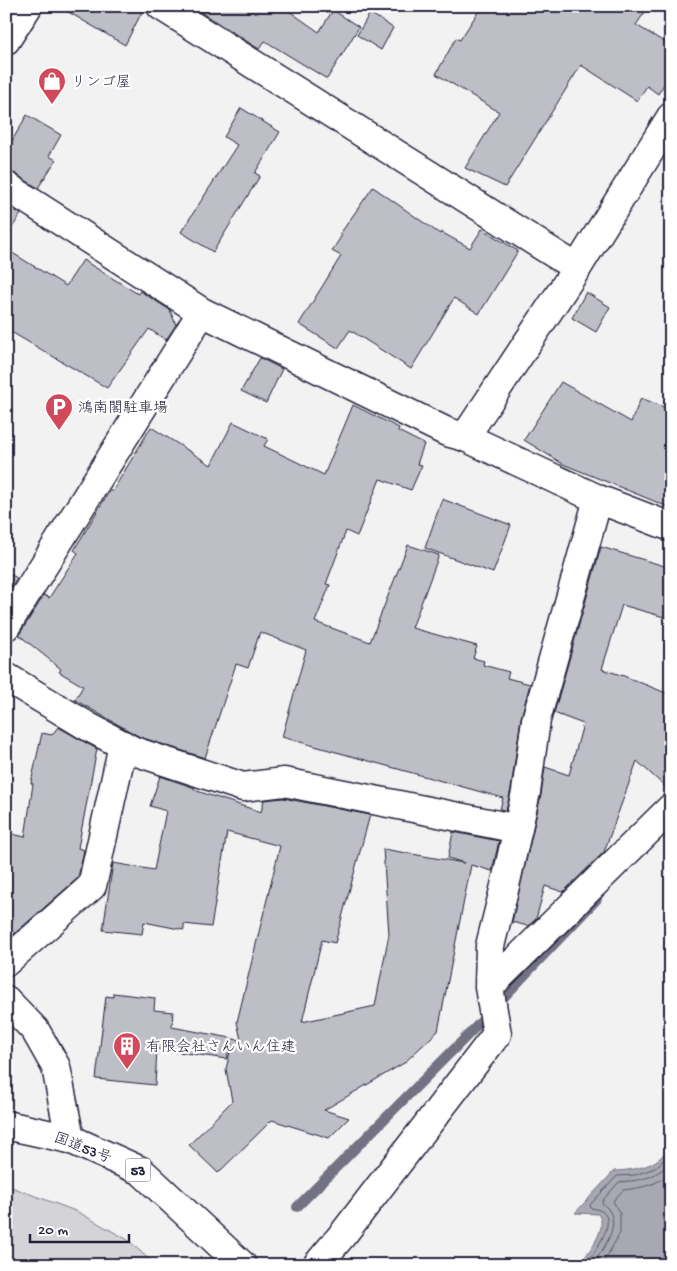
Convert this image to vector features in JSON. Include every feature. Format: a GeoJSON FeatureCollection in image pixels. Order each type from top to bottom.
{"type":"FeatureCollection","features":[{"type":"Feature","properties":{"kind":"main road"},"geometry":{"type":"LineString","coordinates":[[6,40],[28,6]]}},
{"type":"Feature","properties":{"kind":"main road"},"geometry":{"type":"LineString","coordinates":[[161,6],[578,268]]}},
{"type":"Feature","properties":{"kind":"main road"},"geometry":{"type":"LineString","coordinates":[[465,437],[578,268],[671,117]]}},
{"type":"Feature","properties":{"kind":"main road"},"geometry":{"type":"LineString","coordinates":[[6,186],[202,312],[447,432],[465,437],[598,499],[671,527]]}},
{"type":"Feature","properties":{"kind":"main road"},"geometry":{"type":"LineString","coordinates":[[6,626],[202,312]]}},
{"type":"Feature","properties":{"kind":"main road"},"geometry":{"type":"LineString","coordinates":[[317,1265],[344,1233],[497,1034],[489,987],[490,946],[506,886],[526,792],[536,720],[598,499]]}},
{"type":"Feature","properties":{"kind":"main road"},"geometry":{"type":"LineString","coordinates":[[6,677],[87,726],[134,751],[243,787],[284,782],[518,829]]}},
{"type":"Feature","properties":{"kind":"main road"},"geometry":{"type":"LineString","coordinates":[[6,962],[92,886],[123,745]]}},
{"type":"Feature","properties":{"kind":"main road"},"geometry":{"type":"LineString","coordinates":[[489,987],[671,808]]}},
{"type":"Feature","properties":{"kind":"main road"},"geometry":{"type":"LineString","coordinates":[[6,1000],[34,1030],[56,1067],[70,1139]]}},
{"type":"Feature","properties":{"kind":"main road","name":"国道53号"},"geometry":{"type":"LineString","coordinates":[[6,1125],[70,1139],[141,1171],[242,1265]]}},
{"type":"Feature","properties":{"kind":"shaded area"},"geometry":{"type":"Polygon","coordinates":[[[6,1185],[78,1212],[128,1240],[155,1265],[6,1265],[6,1185]]]}},
{"type":"Feature","properties":{"kind":"water"},"geometry":{"type":"Polygon","coordinates":[[[671,1141],[671,1265],[580,1265],[596,1240],[601,1220],[598,1214],[575,1213],[614,1171],[640,1168],[656,1161],[662,1156],[671,1141]]]}},
{"type":"Feature","properties":{"kind":"building"},"geometry":{"type":"Polygon","coordinates":[[[58,6],[145,6],[125,45],[58,6]]]}},
{"type":"Feature","properties":{"kind":"building"},"geometry":{"type":"Polygon","coordinates":[[[191,6],[282,6],[319,32],[333,10],[359,27],[327,79],[265,41],[259,49],[191,6]]]}},
{"type":"Feature","properties":{"kind":"building"},"geometry":{"type":"Polygon","coordinates":[[[482,6],[649,6],[636,25],[671,46],[671,73],[658,94],[647,86],[637,101],[581,65],[505,187],[465,168],[499,112],[436,74],[456,38],[460,40],[482,6]]]}},
{"type":"Feature","properties":{"kind":"building"},"geometry":{"type":"Polygon","coordinates":[[[370,13],[393,28],[381,50],[357,35],[370,13]]]}},
{"type":"Feature","properties":{"kind":"building"},"geometry":{"type":"Polygon","coordinates":[[[241,108],[280,132],[255,173],[260,176],[213,252],[181,232],[237,145],[224,137],[241,108]]]}},
{"type":"Feature","properties":{"kind":"building"},"geometry":{"type":"Polygon","coordinates":[[[27,115],[61,135],[49,156],[56,160],[38,188],[6,170],[6,151],[27,115]]]}},
{"type":"Feature","properties":{"kind":"building"},"geometry":{"type":"Polygon","coordinates":[[[373,187],[440,234],[441,232],[470,248],[482,229],[518,251],[479,314],[454,298],[411,369],[350,330],[338,348],[299,324],[341,256],[332,251],[342,235],[340,234],[373,187]]]}},
{"type":"Feature","properties":{"kind":"building"},"geometry":{"type":"Polygon","coordinates":[[[6,205],[21,214],[6,237],[6,205]]]}},
{"type":"Feature","properties":{"kind":"building"},"geometry":{"type":"Polygon","coordinates":[[[6,249],[66,286],[83,260],[138,294],[140,291],[170,310],[176,325],[166,340],[149,329],[107,388],[6,329],[6,249]]]}},
{"type":"Feature","properties":{"kind":"building"},"geometry":{"type":"Polygon","coordinates":[[[586,292],[610,307],[596,332],[572,318],[586,292]]]}},
{"type":"Feature","properties":{"kind":"building"},"geometry":{"type":"Polygon","coordinates":[[[260,358],[282,369],[266,403],[241,391],[260,358]]]}},
{"type":"Feature","properties":{"kind":"building"},"geometry":{"type":"Polygon","coordinates":[[[561,382],[631,422],[641,398],[671,410],[671,508],[563,464],[524,440],[561,382]]]}},
{"type":"Feature","properties":{"kind":"building"},"geometry":{"type":"Polygon","coordinates":[[[353,405],[399,428],[398,431],[424,444],[417,464],[422,465],[411,490],[380,479],[357,536],[346,531],[326,584],[330,585],[315,622],[370,642],[408,545],[439,555],[412,628],[477,646],[473,658],[484,661],[483,665],[509,672],[507,678],[530,684],[521,718],[506,811],[500,809],[503,798],[282,737],[306,650],[260,632],[248,668],[236,664],[205,758],[140,737],[75,700],[83,686],[59,672],[61,669],[19,635],[44,595],[49,598],[78,553],[74,550],[151,427],[211,465],[233,422],[268,439],[264,446],[324,475],[353,405]]]}},
{"type":"Feature","properties":{"kind":"building"},"geometry":{"type":"Polygon","coordinates":[[[442,499],[511,525],[493,573],[425,548],[442,499]]]}},
{"type":"Feature","properties":{"kind":"building"},"geometry":{"type":"Polygon","coordinates":[[[601,547],[671,568],[671,619],[622,605],[602,669],[671,695],[671,792],[637,761],[604,852],[563,892],[545,886],[536,919],[528,926],[512,922],[541,795],[545,767],[569,775],[583,724],[554,713],[601,547]]]}},
{"type":"Feature","properties":{"kind":"building"},"geometry":{"type":"Polygon","coordinates":[[[6,572],[17,578],[6,596],[6,572]]]}},
{"type":"Feature","properties":{"kind":"building"},"geometry":{"type":"Polygon","coordinates":[[[58,727],[97,749],[78,848],[84,850],[78,878],[6,941],[6,861],[12,834],[25,837],[33,784],[31,783],[42,733],[52,735],[58,727]]]}},
{"type":"Feature","properties":{"kind":"building"},"geometry":{"type":"Polygon","coordinates":[[[160,776],[195,788],[194,790],[261,812],[264,800],[283,798],[370,815],[335,943],[322,940],[302,1022],[375,1006],[389,934],[383,849],[464,863],[448,858],[453,832],[499,841],[492,871],[471,865],[438,1031],[404,1063],[324,1110],[349,1118],[329,1138],[272,1120],[218,1173],[189,1145],[232,1101],[226,1069],[233,1039],[241,1040],[237,1022],[280,846],[227,832],[211,927],[184,924],[184,930],[144,922],[142,934],[103,930],[113,863],[154,870],[166,811],[150,806],[160,776]]]}},
{"type":"Feature","properties":{"kind":"building"},"geometry":{"type":"Polygon","coordinates":[[[113,993],[155,998],[154,1010],[173,1012],[172,1027],[231,1038],[227,1059],[157,1049],[155,1085],[96,1079],[106,996],[113,997],[113,993]]]}},
{"type":"Feature","properties":{"kind":"waterway"},"geometry":{"type":"LineString","coordinates":[[297,1207],[471,1032],[597,899]]}},
{"type":"Feature","properties":{"kind":"place","name":"リンゴ屋"},"geometry":{"type":"Point","coordinates":[52,105]}},
{"type":"Feature","properties":{"kind":"place","name":"鴻南閣駐車場"},"geometry":{"type":"Point","coordinates":[59,431]}},
{"type":"Feature","properties":{"kind":"place","name":"有限会社さんいん住建"},"geometry":{"type":"Point","coordinates":[127,1070]}}]}
